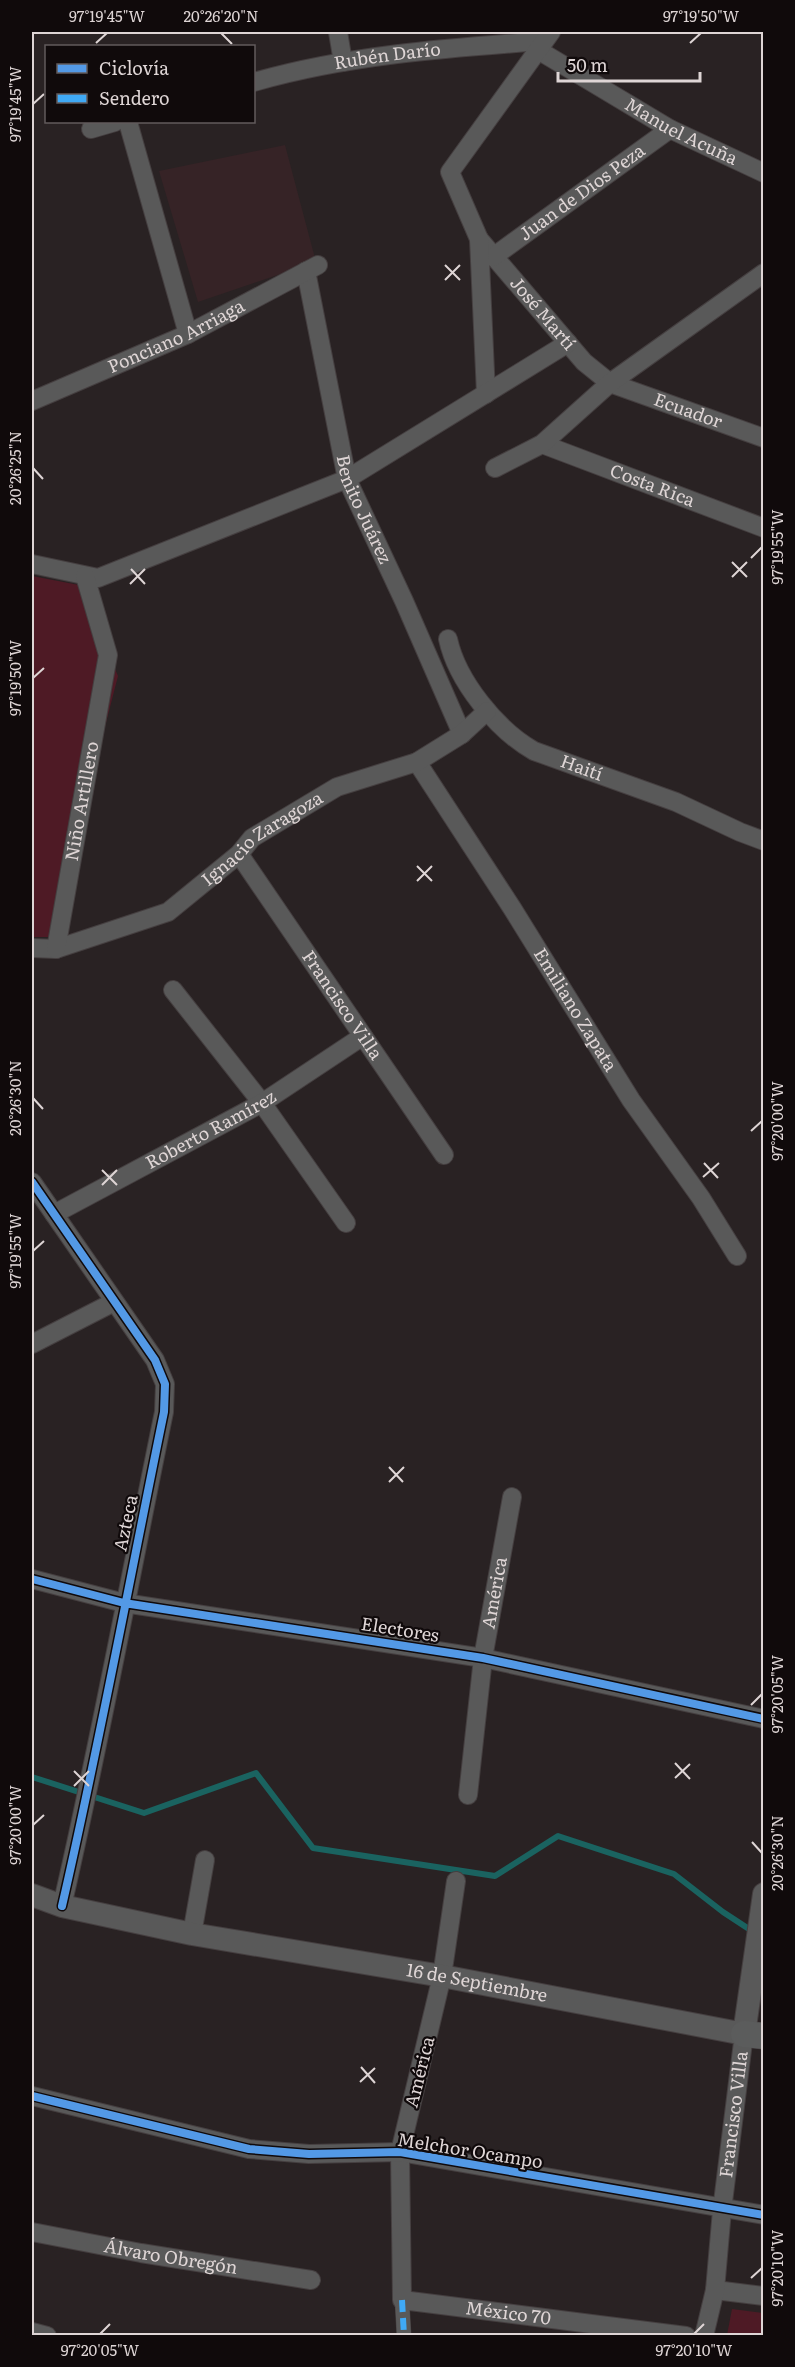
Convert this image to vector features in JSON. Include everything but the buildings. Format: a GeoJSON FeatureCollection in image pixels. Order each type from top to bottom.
{"type":"FeatureCollection","features":[{"type":"Feature","properties":{"kind":"street"},"geometry":{"type":"LineString","coordinates":[[338,32],[343,62]]}},
{"type":"Feature","properties":{"kind":"street"},"geometry":{"type":"LineString","coordinates":[[486,394],[478,239],[450,172],[544,41]]}},
{"type":"Feature","properties":{"kind":"street","name":"Rubén Darío"},"geometry":{"type":"LineString","coordinates":[[260,80],[343,62],[416,51],[544,41]]}},
{"type":"Feature","properties":{"kind":"street","name":"Manuel Acuña"},"geometry":{"type":"LineString","coordinates":[[544,41],[670,129],[764,173]]}},
{"type":"Feature","properties":{"kind":"street"},"geometry":{"type":"LineString","coordinates":[[91,129],[112,123]]}},
{"type":"Feature","properties":{"kind":"street"},"geometry":{"type":"LineString","coordinates":[[128,123],[188,334]]}},
{"type":"Feature","properties":{"kind":"street","name":"Juan de Dios Peza"},"geometry":{"type":"LineString","coordinates":[[493,257],[670,129]]}},
{"type":"Feature","properties":{"kind":"street","name":"José Martí"},"geometry":{"type":"LineString","coordinates":[[478,239],[584,362],[610,383]]}},
{"type":"Feature","properties":{"kind":"street","name":"Ponciano Arriaga"},"geometry":{"type":"LineString","coordinates":[[32,401],[188,334],[312,268]]}},
{"type":"Feature","properties":{"kind":"street","name":"Benito Juárez"},"geometry":{"type":"LineString","coordinates":[[312,268],[346,479],[404,601],[462,734]]}},
{"type":"Feature","properties":{"kind":"street"},"geometry":{"type":"LineString","coordinates":[[495,468],[542,444],[610,383],[764,273]]}},
{"type":"Feature","properties":{"kind":"street"},"geometry":{"type":"LineString","coordinates":[[32,564],[98,578],[346,479],[568,343]]}},
{"type":"Feature","properties":{"kind":"street","name":"Ecuador"},"geometry":{"type":"LineString","coordinates":[[610,383],[764,438]]}},
{"type":"Feature","properties":{"kind":"street","name":"Costa Rica"},"geometry":{"type":"LineString","coordinates":[[542,444],[764,528]]}},
{"type":"Feature","properties":{"kind":"street","name":"Niño Artillero"},"geometry":{"type":"LineString","coordinates":[[56,949],[108,655],[85,576]]}},
{"type":"Feature","properties":{"kind":"street","name":"Haití"},"geometry":{"type":"LineString","coordinates":[[448,639],[452,659],[487,711],[521,744],[534,751],[676,802],[764,841]]}},
{"type":"Feature","properties":{"kind":"street","name":"Ignacio Zaragoza"},"geometry":{"type":"LineString","coordinates":[[32,948],[56,949],[168,912],[239,854],[252,838],[337,787],[417,762],[462,734],[487,711]]}},
{"type":"Feature","properties":{"kind":"street","name":"Emiliano Zapata"},"geometry":{"type":"LineString","coordinates":[[417,762],[512,908],[631,1100],[701,1198],[737,1256]]}},
{"type":"Feature","properties":{"kind":"street","name":"Francisco Villa"},"geometry":{"type":"LineString","coordinates":[[239,854],[444,1155]]}},
{"type":"Feature","properties":{"kind":"street"},"geometry":{"type":"LineString","coordinates":[[173,990],[262,1103],[345,1223]]}},
{"type":"Feature","properties":{"kind":"street","name":"Roberto Ramírez"},"geometry":{"type":"LineString","coordinates":[[54,1214],[262,1103],[363,1036]]}},
{"type":"Feature","properties":{"kind":"street","name":"Azteca"},"geometry":{"type":"LineString","coordinates":[[32,1182],[155,1360],[165,1384],[164,1412],[124,1603],[93,1769],[62,1906]]}},
{"type":"Feature","properties":{"kind":"street"},"geometry":{"type":"LineString","coordinates":[[32,1344],[114,1302]]}},
{"type":"Feature","properties":{"kind":"street","name":"América"},"geometry":{"type":"LineString","coordinates":[[468,1795],[483,1658],[512,1497]]}},
{"type":"Feature","properties":{"kind":"street","name":"Electores"},"geometry":{"type":"LineString","coordinates":[[32,1579],[124,1603],[483,1658],[764,1719]]}},
{"type":"Feature","properties":{"kind":"street"},"geometry":{"type":"LineString","coordinates":[[192,1934],[205,1860]]}},
{"type":"Feature","properties":{"kind":"street","name":"América"},"geometry":{"type":"LineString","coordinates":[[402,2300],[400,2152],[442,1976],[456,1881]]}},
{"type":"Feature","properties":{"kind":"street","name":"Francisco Villa"},"geometry":{"type":"LineString","coordinates":[[704,2336],[715,2290],[722,2210],[754,2035],[750,1988],[764,1894]]}},
{"type":"Feature","properties":{"kind":"street","name":"16 de Septiembre"},"geometry":{"type":"LineString","coordinates":[[32,1895],[62,1906],[192,1934],[442,1976],[754,2035]]}},
{"type":"Feature","properties":{"kind":"street","name":"Melchor Ocampo"},"geometry":{"type":"LineString","coordinates":[[32,2096],[249,2149],[309,2154],[400,2152],[764,2216]]}},
{"type":"Feature","properties":{"kind":"street","name":"Álvaro Obregón"},"geometry":{"type":"LineString","coordinates":[[32,2232],[141,2253],[311,2280]]}},
{"type":"Feature","properties":{"kind":"street"},"geometry":{"type":"LineString","coordinates":[[715,2290],[764,2296]]}},
{"type":"Feature","properties":{"kind":"street"},"geometry":{"type":"LineString","coordinates":[[402,2300],[404,2336]]}},
{"type":"Feature","properties":{"kind":"street","name":"México 70"},"geometry":{"type":"LineString","coordinates":[[402,2300],[686,2336]]}},
{"type":"Feature","properties":{"kind":"street"},"geometry":{"type":"LineString","coordinates":[[32,2332],[47,2336]]}},
{"type":"Feature","properties":{"kind":"shaded area"},"geometry":{"type":"Polygon","coordinates":[[[285,145],[316,262],[198,302],[159,171],[285,145]]]}},
{"type":"Feature","properties":{"kind":"shaded area"},"geometry":{"type":"Polygon","coordinates":[[[32,576],[79,585],[118,676],[51,937],[32,937],[32,576]]]}},
{"type":"Feature","properties":{"kind":"shaded area"},"geometry":{"type":"Polygon","coordinates":[[[732,2309],[763,2313],[763,2335],[727,2335],[732,2309]]]}},
{"type":"Feature","properties":{"kind":"waterway"},"geometry":{"type":"LineString","coordinates":[[32,1777],[144,1813],[256,1773],[313,1848],[495,1876],[558,1836],[674,1874],[752,1931]]}},
{"type":"Feature","properties":{"kind":"marked path"},"geometry":{"type":"LineString","coordinates":[[402,2300],[404,2336]]}},
{"type":"Feature","properties":{"kind":"cycle path"},"geometry":{"type":"LineString","coordinates":[[32,1182],[155,1360],[165,1384],[164,1412],[62,1906]]}},
{"type":"Feature","properties":{"kind":"cycle path"},"geometry":{"type":"LineString","coordinates":[[32,1579],[124,1603],[483,1658],[764,1719]]}},
{"type":"Feature","properties":{"kind":"cycle path"},"geometry":{"type":"LineString","coordinates":[[32,2096],[249,2149],[309,2154],[400,2152],[764,2215]]}}]}
